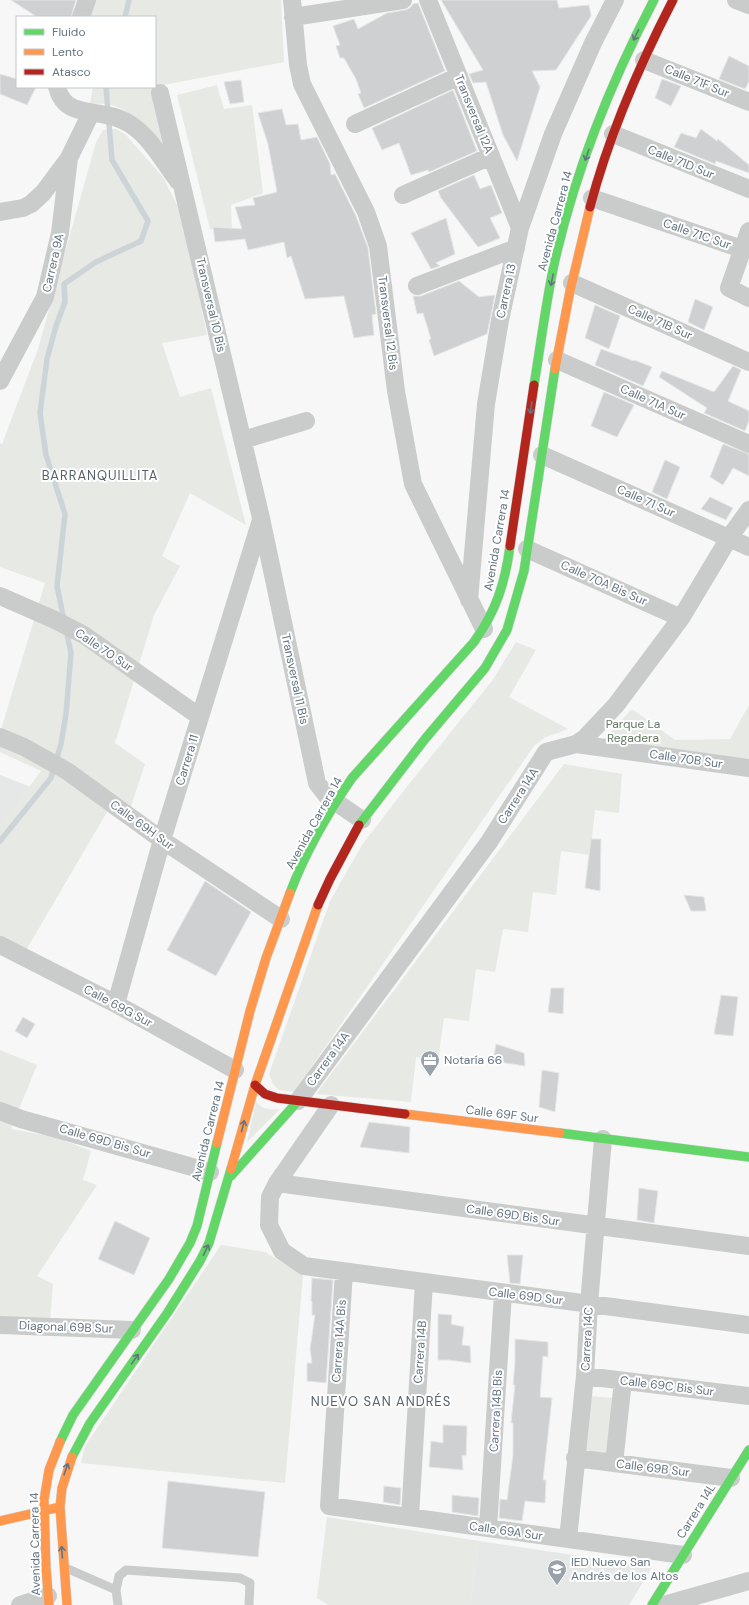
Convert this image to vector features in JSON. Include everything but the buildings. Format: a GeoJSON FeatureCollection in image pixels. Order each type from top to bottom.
{"type":"FeatureCollection","features":[{"type":"Feature","properties":{"kind":"main road","name":"Avenida Carrera 14"},"geometry":{"type":"LineString","coordinates":[[48,1601],[44,1510],[45,1489],[50,1469],[73,1416],[169,1279],[190,1243],[203,1206],[250,1011],[266,958],[293,885],[308,853],[352,778],[484,629],[500,598],[505,576],[544,319],[565,222],[607,100],[624,61],[654,0]]}},
{"type":"Feature","properties":{"kind":"main road"},"geometry":{"type":"LineString","coordinates":[[67,1605],[60,1507],[64,1476],[75,1449],[93,1418],[186,1284],[200,1261],[215,1227],[255,1085],[316,910],[339,860],[362,820],[425,739],[485,668],[497,649],[506,630],[515,605],[524,571],[557,360],[572,283],[592,198],[613,134],[655,35],[673,0]]}},
{"type":"Feature","properties":{"kind":"main road","name":"Calle 69F Sur"},"geometry":{"type":"LineString","coordinates":[[255,1085],[268,1095],[298,1101],[749,1157]]}},
{"type":"Feature","properties":{"kind":"main road"},"geometry":{"type":"LineString","coordinates":[[229,1179],[298,1101]]}},
{"type":"Feature","properties":{"kind":"main road","name":"Carrera 14L"},"geometry":{"type":"LineString","coordinates":[[652,1605],[749,1450]]}},
{"type":"Feature","properties":{"kind":"main road"},"geometry":{"type":"LineString","coordinates":[[0,1521],[60,1507]]}},
{"type":"Feature","properties":{"kind":"street"},"geometry":{"type":"LineString","coordinates":[[81,16],[87,0]]}},
{"type":"Feature","properties":{"kind":"street"},"geometry":{"type":"LineString","coordinates":[[293,9],[403,0]]}},
{"type":"Feature","properties":{"kind":"street","name":"Transversal 12A"},"geometry":{"type":"LineString","coordinates":[[428,0],[520,228]]}},
{"type":"Feature","properties":{"kind":"street","name":"Carrera 13"},"geometry":{"type":"LineString","coordinates":[[469,600],[486,404],[499,327],[520,228],[556,128],[593,43],[615,0]]}},
{"type":"Feature","properties":{"kind":"street"},"geometry":{"type":"LineString","coordinates":[[736,0],[749,6]]}},
{"type":"Feature","properties":{"kind":"street","name":"Transversal 12 Bis"},"geometry":{"type":"LineString","coordinates":[[293,9],[298,64],[302,84],[366,212],[378,246],[396,390],[413,484],[484,629]]}},
{"type":"Feature","properties":{"kind":"street","name":"Calle 71F Sur"},"geometry":{"type":"LineString","coordinates":[[644,60],[749,102]]}},
{"type":"Feature","properties":{"kind":"street"},"geometry":{"type":"LineString","coordinates":[[355,124],[459,76]]}},
{"type":"Feature","properties":{"kind":"street"},"geometry":{"type":"LineString","coordinates":[[57,88],[62,98],[70,106],[81,112],[95,113],[120,119],[135,128],[147,140],[183,188]]}},
{"type":"Feature","properties":{"kind":"street","name":"Transversal 10 Bis"},"geometry":{"type":"LineString","coordinates":[[160,92],[262,518]]}},
{"type":"Feature","properties":{"kind":"street"},"geometry":{"type":"LineString","coordinates":[[0,212],[23,208],[31,204],[42,193],[70,158],[95,113]]}},
{"type":"Feature","properties":{"kind":"street","name":"Calle 71D Sur"},"geometry":{"type":"LineString","coordinates":[[613,134],[749,189]]}},
{"type":"Feature","properties":{"kind":"street"},"geometry":{"type":"LineString","coordinates":[[404,195],[491,156]]}},
{"type":"Feature","properties":{"kind":"street","name":"Carrera 9A"},"geometry":{"type":"LineString","coordinates":[[0,381],[45,297],[60,233],[70,158]]}},
{"type":"Feature","properties":{"kind":"street","name":"Calle 71C Sur"},"geometry":{"type":"LineString","coordinates":[[592,198],[742,249],[729,288],[749,298]]}},
{"type":"Feature","properties":{"kind":"street"},"geometry":{"type":"LineString","coordinates":[[742,249],[749,231]]}},
{"type":"Feature","properties":{"kind":"street"},"geometry":{"type":"LineString","coordinates":[[417,286],[516,248]]}},
{"type":"Feature","properties":{"kind":"street","name":"Calle 71B Sur"},"geometry":{"type":"LineString","coordinates":[[572,283],[749,362]]}},
{"type":"Feature","properties":{"kind":"street","name":"Calle 71A Sur"},"geometry":{"type":"LineString","coordinates":[[557,360],[749,444]]}},
{"type":"Feature","properties":{"kind":"street"},"geometry":{"type":"LineString","coordinates":[[243,440],[306,421]]}},
{"type":"Feature","properties":{"kind":"street","name":"Calle 71 Sur"},"geometry":{"type":"LineString","coordinates":[[542,455],[749,547]]}},
{"type":"Feature","properties":{"kind":"street","name":"Carrera 14A"},"geometry":{"type":"LineString","coordinates":[[298,1101],[488,842],[546,752],[576,744],[585,738],[616,706],[681,618],[729,538],[749,510]]}},
{"type":"Feature","properties":{"kind":"street","name":"Carrera 11"},"geometry":{"type":"LineString","coordinates":[[116,1004],[162,840],[262,518]]}},
{"type":"Feature","properties":{"kind":"street","name":"Transversal 11 Bis"},"geometry":{"type":"LineString","coordinates":[[262,518],[317,783],[327,796],[362,820]]}},
{"type":"Feature","properties":{"kind":"street","name":"Calle 70A Bis Sur"},"geometry":{"type":"LineString","coordinates":[[528,549],[681,618]]}},
{"type":"Feature","properties":{"kind":"street","name":"Calle 70 Sur"},"geometry":{"type":"LineString","coordinates":[[0,596],[55,620],[75,631],[200,717]]}},
{"type":"Feature","properties":{"kind":"street","name":"Calle 69H Sur"},"geometry":{"type":"LineString","coordinates":[[0,737],[24,747],[65,769],[162,840],[281,919]]}},
{"type":"Feature","properties":{"kind":"street","name":"Calle 70B Sur"},"geometry":{"type":"LineString","coordinates":[[576,744],[749,768]]}},
{"type":"Feature","properties":{"kind":"street","name":"Calle 69G Sur"},"geometry":{"type":"LineString","coordinates":[[0,945],[116,1004],[235,1070]]}},
{"type":"Feature","properties":{"kind":"street"},"geometry":{"type":"LineString","coordinates":[[277,1183],[332,1105]]}},
{"type":"Feature","properties":{"kind":"street","name":"Calle 69D Bis Sur"},"geometry":{"type":"LineString","coordinates":[[0,1111],[21,1119],[210,1172]]}},
{"type":"Feature","properties":{"kind":"street","name":"Carrera 14C"},"geometry":{"type":"LineString","coordinates":[[568,1539],[575,1458],[585,1376],[589,1304],[603,1139]]}},
{"type":"Feature","properties":{"kind":"street","name":"Calle 69D Bis Sur"},"geometry":{"type":"LineString","coordinates":[[277,1183],[749,1246]]}},
{"type":"Feature","properties":{"kind":"street","name":"Calle 69D Sur"},"geometry":{"type":"LineString","coordinates":[[277,1183],[270,1197],[269,1225],[282,1251],[304,1266],[749,1325]]}},
{"type":"Feature","properties":{"kind":"street","name":"Carrera 14A Bis"},"geometry":{"type":"LineString","coordinates":[[328,1506],[344,1272]]}},
{"type":"Feature","properties":{"kind":"street","name":"Carrera 14B"},"geometry":{"type":"LineString","coordinates":[[410,1517],[424,1282]]}},
{"type":"Feature","properties":{"kind":"street","name":"Carrera 14B Bis"},"geometry":{"type":"LineString","coordinates":[[488,1528],[503,1293]]}},
{"type":"Feature","properties":{"kind":"street","name":"Diagonal 69B Sur"},"geometry":{"type":"LineString","coordinates":[[0,1325],[132,1330]]}},
{"type":"Feature","properties":{"kind":"street","name":"Calle 69C Bis Sur"},"geometry":{"type":"LineString","coordinates":[[585,1376],[749,1396]]}},
{"type":"Feature","properties":{"kind":"street"},"geometry":{"type":"LineString","coordinates":[[614,1463],[624,1381]]}},
{"type":"Feature","properties":{"kind":"street","name":"Calle 69B Sur"},"geometry":{"type":"LineString","coordinates":[[575,1458],[731,1478]]}},
{"type":"Feature","properties":{"kind":"street","name":"Calle 69A Sur"},"geometry":{"type":"LineString","coordinates":[[328,1506],[683,1555]]}},
{"type":"Feature","properties":{"kind":"street"},"geometry":{"type":"LineString","coordinates":[[664,1605],[749,1581]]}},
{"type":"Feature","properties":{"kind":"street"},"geometry":{"type":"LineString","coordinates":[[20,1605],[48,1601]]}},
{"type":"Feature","properties":{"kind":"lane"},"geometry":{"type":"LineString","coordinates":[[64,1567],[116,1590]]}},
{"type":"Feature","properties":{"kind":"lane"},"geometry":{"type":"LineString","coordinates":[[118,1605],[116,1590],[119,1576],[126,1570],[240,1578],[250,1582],[251,1588],[249,1605]]}},
{"type":"Feature","properties":{"kind":"shaded area"},"geometry":{"type":"Polygon","coordinates":[[[0,775],[31,787],[0,826],[0,775]]]}},
{"type":"Feature","properties":{"kind":"shaded area","name":"IED Nuevo San Andrés de los Altos"},"geometry":{"type":"Polygon","coordinates":[[[479,1541],[652,1567],[629,1605],[470,1605],[479,1541]]]}},
{"type":"Feature","properties":{"kind":"green space"},"geometry":{"type":"Polygon","coordinates":[[[91,0],[281,0],[284,62],[156,87],[156,16],[86,16],[91,0]]]}},
{"type":"Feature","properties":{"kind":"green space"},"geometry":{"type":"Polygon","coordinates":[[[217,85],[224,109],[252,105],[263,193],[231,205],[232,232],[210,229],[177,95],[217,85]]]}},
{"type":"Feature","properties":{"kind":"green space"},"geometry":{"type":"Polygon","coordinates":[[[93,88],[153,88],[169,152],[145,126],[130,114],[109,104],[90,104],[93,88]]]}},
{"type":"Feature","properties":{"kind":"green space"},"geometry":{"type":"Polygon","coordinates":[[[116,129],[125,134],[163,177],[183,217],[207,335],[162,343],[180,397],[211,388],[246,525],[190,493],[162,556],[180,566],[154,615],[115,743],[145,764],[125,824],[107,812],[25,952],[0,941],[0,826],[41,771],[0,752],[0,733],[45,583],[0,567],[0,443],[2,444],[38,349],[96,142],[103,130],[116,129]]]}},
{"type":"Feature","properties":{"kind":"green space"},"geometry":{"type":"Polygon","coordinates":[[[516,642],[536,650],[509,697],[568,729],[544,738],[534,746],[294,1092],[279,1090],[273,1084],[269,1074],[330,901],[362,845],[492,681],[516,642]]]}},
{"type":"Feature","properties":{"kind":"green space","name":"Parque La Regadera"},"geometry":{"type":"Polygon","coordinates":[[[749,705],[749,759],[600,743],[632,709],[675,740],[730,739],[749,705]]]}},
{"type":"Feature","properties":{"kind":"green space"},"geometry":{"type":"Polygon","coordinates":[[[564,764],[622,774],[619,813],[595,810],[590,855],[561,851],[556,895],[533,892],[528,932],[503,929],[495,972],[476,969],[469,1021],[444,1018],[438,1060],[416,1057],[411,1102],[316,1094],[564,764]]]}},
{"type":"Feature","properties":{"kind":"green space"},"geometry":{"type":"Polygon","coordinates":[[[0,1050],[37,1065],[11,1129],[55,1137],[91,1151],[83,1180],[97,1185],[37,1276],[53,1284],[50,1321],[0,1317],[0,1050]]]}},
{"type":"Feature","properties":{"kind":"green space"},"geometry":{"type":"Polygon","coordinates":[[[256,1102],[267,1109],[280,1109],[247,1142],[256,1102]]]}},
{"type":"Feature","properties":{"kind":"green space"},"geometry":{"type":"Polygon","coordinates":[[[221,1245],[265,1252],[303,1275],[285,1483],[81,1463],[85,1446],[221,1245]]]}},
{"type":"Feature","properties":{"kind":"green space"},"geometry":{"type":"Polygon","coordinates":[[[588,1396],[615,1398],[610,1455],[584,1452],[588,1396]]]}},
{"type":"Feature","properties":{"kind":"green space"},"geometry":{"type":"Polygon","coordinates":[[[327,1517],[479,1541],[470,1605],[328,1605],[317,1598],[327,1517]]]}},
{"type":"Feature","properties":{"kind":"waterway"},"geometry":{"type":"LineString","coordinates":[[125,16],[129,0]]}},
{"type":"Feature","properties":{"kind":"waterway"},"geometry":{"type":"LineString","coordinates":[[64,620],[57,586],[65,514],[46,455],[40,413],[47,359],[56,326],[65,302],[64,284],[96,262],[141,241],[148,221],[112,160],[106,88]]}},
{"type":"Feature","properties":{"kind":"waterway"},"geometry":{"type":"LineString","coordinates":[[0,841],[51,778],[61,744],[66,714],[71,653],[66,630]]}},
{"type":"Feature","properties":{"kind":"traffic: fast"},"geometry":{"type":"LineString","coordinates":[[534,385],[546,306],[555,260],[573,193],[584,159],[609,94],[654,0]]}},
{"type":"Feature","properties":{"kind":"traffic: fast"},"geometry":{"type":"LineString","coordinates":[[359,825],[425,739],[485,668],[507,630],[524,571],[555,369]]}},
{"type":"Feature","properties":{"kind":"traffic: fast"},"geometry":{"type":"LineString","coordinates":[[290,893],[318,834],[334,805],[352,778],[474,642],[482,631],[494,608],[502,585],[510,546]]}},
{"type":"Feature","properties":{"kind":"traffic: fast"},"geometry":{"type":"LineString","coordinates":[[231,1176],[298,1101]]}},
{"type":"Feature","properties":{"kind":"traffic: fast"},"geometry":{"type":"LineString","coordinates":[[560,1133],[749,1157]]}},
{"type":"Feature","properties":{"kind":"traffic: fast"},"geometry":{"type":"LineString","coordinates":[[60,1442],[73,1415],[169,1279],[190,1243],[197,1226],[217,1143]]}},
{"type":"Feature","properties":{"kind":"traffic: fast"},"geometry":{"type":"LineString","coordinates":[[72,1457],[90,1423],[168,1312],[200,1261],[209,1243],[231,1169]]}},
{"type":"Feature","properties":{"kind":"traffic: fast"},"geometry":{"type":"LineString","coordinates":[[652,1605],[749,1450]]}},
{"type":"Feature","properties":{"kind":"traffic: slow"},"geometry":{"type":"LineString","coordinates":[[555,369],[570,291],[590,207]]}},
{"type":"Feature","properties":{"kind":"traffic: slow"},"geometry":{"type":"LineString","coordinates":[[217,1143],[250,1011],[266,958],[290,893]]}},
{"type":"Feature","properties":{"kind":"traffic: slow"},"geometry":{"type":"LineString","coordinates":[[231,1169],[255,1085],[318,905]]}},
{"type":"Feature","properties":{"kind":"traffic: slow"},"geometry":{"type":"LineString","coordinates":[[405,1114],[560,1133]]}},
{"type":"Feature","properties":{"kind":"traffic: slow"},"geometry":{"type":"LineString","coordinates":[[49,1605],[46,1568],[44,1500],[49,1470],[60,1442]]}},
{"type":"Feature","properties":{"kind":"traffic: slow"},"geometry":{"type":"LineString","coordinates":[[67,1605],[60,1507],[62,1488],[72,1457]]}},
{"type":"Feature","properties":{"kind":"traffic: slow"},"geometry":{"type":"LineString","coordinates":[[0,1521],[60,1507]]}},
{"type":"Feature","properties":{"kind":"traffic: jam"},"geometry":{"type":"LineString","coordinates":[[590,207],[606,154],[626,101],[648,50],[673,0]]}},
{"type":"Feature","properties":{"kind":"traffic: jam"},"geometry":{"type":"LineString","coordinates":[[510,546],[534,385]]}},
{"type":"Feature","properties":{"kind":"traffic: jam"},"geometry":{"type":"LineString","coordinates":[[318,905],[359,825]]}},
{"type":"Feature","properties":{"kind":"traffic: jam"},"geometry":{"type":"LineString","coordinates":[[255,1085],[265,1094],[277,1098],[405,1114]]}},
{"type":"Feature","properties":{"kind":"place","name":"Notaría 66"},"geometry":{"type":"Point","coordinates":[430,1077]}},
{"type":"Feature","properties":{"kind":"place","name":"IED Nuevo San Andrés de los Altos"},"geometry":{"type":"Point","coordinates":[557,1586]}},
{"type":"Feature","properties":{"kind":"district","name":"BARRANQUILLITA"},"geometry":{"type":"Point","coordinates":[100,475]}},
{"type":"Feature","properties":{"kind":"district","name":"NUEVO SAN ANDRÉS"},"geometry":{"type":"Point","coordinates":[381,1401]}}]}
